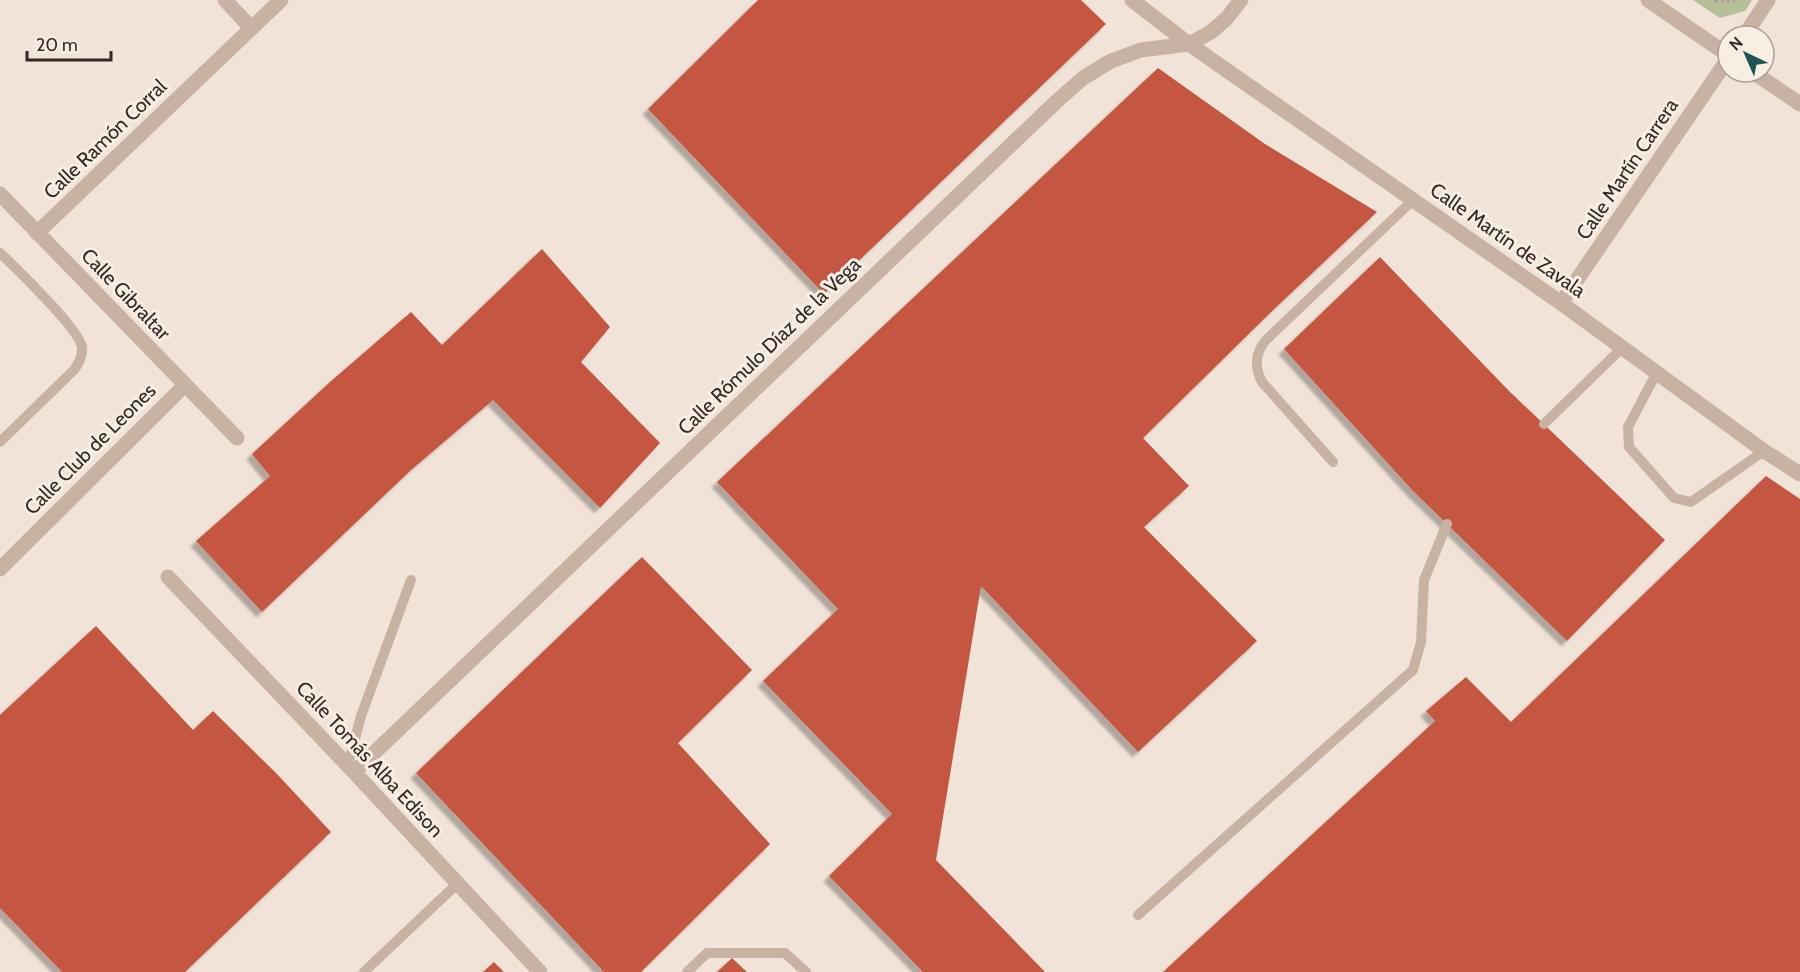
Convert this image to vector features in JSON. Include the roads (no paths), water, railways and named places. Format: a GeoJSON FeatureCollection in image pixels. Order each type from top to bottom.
{"type":"FeatureCollection","features":[{"type":"Feature","properties":{"kind":"street"},"geometry":{"type":"LineString","coordinates":[[225,0],[251,28]]}},
{"type":"Feature","properties":{"kind":"street","name":"Calle Ramón Corral"},"geometry":{"type":"LineString","coordinates":[[37,233],[281,0]]}},
{"type":"Feature","properties":{"kind":"street","name":"Calle Martín de Zavala"},"geometry":{"type":"LineString","coordinates":[[1132,0],[1189,44],[1561,303],[1764,451],[1800,474]]}},
{"type":"Feature","properties":{"kind":"street","name":"Calle Rómulo Díaz de la Vega"},"geometry":{"type":"LineString","coordinates":[[351,769],[1083,78],[1111,61],[1141,50],[1189,44],[1211,32],[1227,18],[1241,0]]}},
{"type":"Feature","properties":{"kind":"street"},"geometry":{"type":"LineString","coordinates":[[1648,0],[1716,48]]}},
{"type":"Feature","properties":{"kind":"street"},"geometry":{"type":"LineString","coordinates":[[1752,24],[1768,0]]}},
{"type":"Feature","properties":{"kind":"street","name":"Calle Martín Carrera"},"geometry":{"type":"LineString","coordinates":[[1561,303],[1716,75]]}},
{"type":"Feature","properties":{"kind":"street"},"geometry":{"type":"LineString","coordinates":[[1771,84],[1800,104]]}},
{"type":"Feature","properties":{"kind":"street","name":"Calle Gibraltar"},"geometry":{"type":"LineString","coordinates":[[0,194],[237,438]]}},
{"type":"Feature","properties":{"kind":"street","name":"Calle Club de Leones"},"geometry":{"type":"LineString","coordinates":[[0,569],[185,385]]}},
{"type":"Feature","properties":{"kind":"street","name":"Calle Tomás Alba Edison"},"geometry":{"type":"LineString","coordinates":[[168,577],[540,972]]}},
{"type":"Feature","properties":{"kind":"lane"},"geometry":{"type":"LineString","coordinates":[[1333,462],[1262,382],[1256,372],[1256,360],[1266,340],[1413,200]]}},
{"type":"Feature","properties":{"kind":"lane"},"geometry":{"type":"LineString","coordinates":[[0,252],[58,313],[76,334],[82,346],[81,357],[75,369],[0,442]]}},
{"type":"Feature","properties":{"kind":"lane"},"geometry":{"type":"LineString","coordinates":[[1544,424],[1623,347]]}},
{"type":"Feature","properties":{"kind":"lane"},"geometry":{"type":"LineString","coordinates":[[1657,372],[1628,427],[1629,447],[1674,498],[1691,502],[1764,451]]}},
{"type":"Feature","properties":{"kind":"lane"},"geometry":{"type":"LineString","coordinates":[[1138,915],[1413,670],[1421,642],[1424,580],[1447,524]]}},
{"type":"Feature","properties":{"kind":"lane"},"geometry":{"type":"LineString","coordinates":[[351,769],[361,716],[411,580]]}},
{"type":"Feature","properties":{"kind":"lane"},"geometry":{"type":"LineString","coordinates":[[364,972],[458,883]]}},
{"type":"Feature","properties":{"kind":"lane"},"geometry":{"type":"LineString","coordinates":[[687,972],[706,952],[785,953],[806,972]]}}]}
